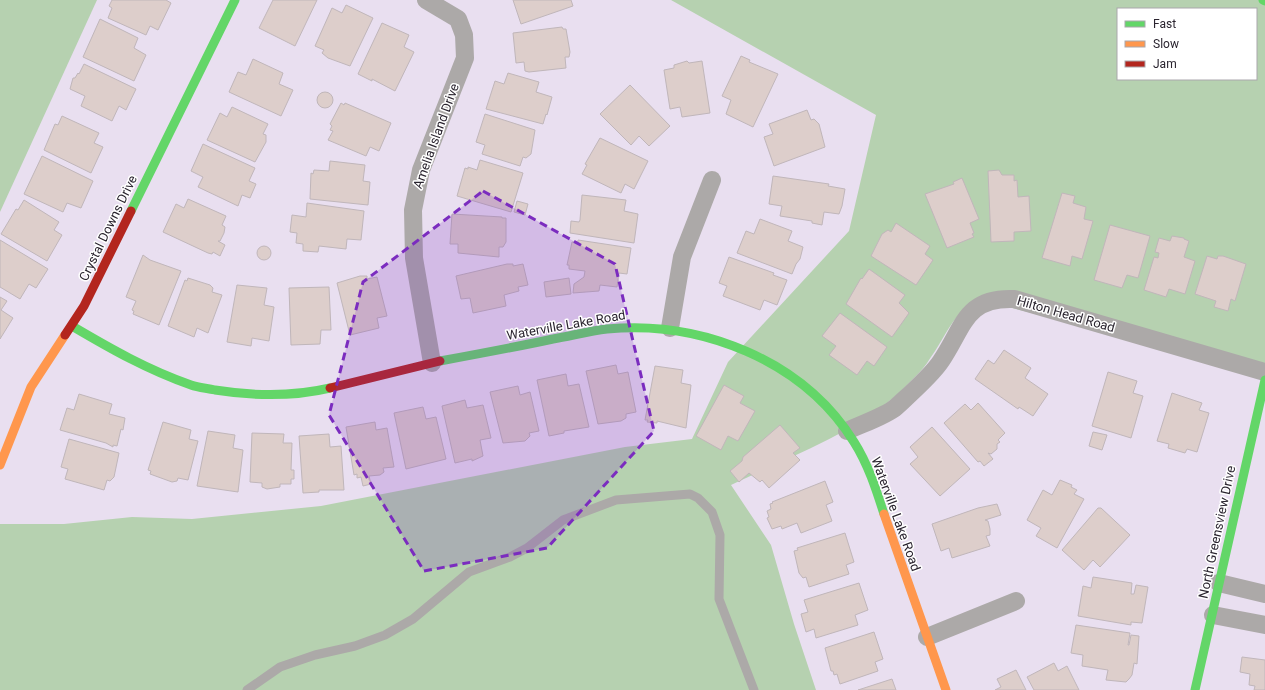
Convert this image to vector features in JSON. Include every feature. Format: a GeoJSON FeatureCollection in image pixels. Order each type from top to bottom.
{"type":"FeatureCollection","features":[{"type":"Feature","properties":{"kind":"street","name":"Crystal Downs Drive"},"geometry":{"type":"LineString","coordinates":[[0,465],[31,387],[72,326],[235,0]]}},
{"type":"Feature","properties":{"kind":"street","name":"Amelia Island Drive"},"geometry":{"type":"LineString","coordinates":[[426,0],[458,19],[464,35],[465,58],[421,170],[413,210],[414,258],[432,363]]}},
{"type":"Feature","properties":{"kind":"street"},"geometry":{"type":"LineString","coordinates":[[670,328],[682,257],[712,180]]}},
{"type":"Feature","properties":{"kind":"street","name":"Hilton Head Road"},"geometry":{"type":"LineString","coordinates":[[846,431],[895,408],[940,362],[970,312],[979,304],[998,298],[1014,299],[1265,372]]}},
{"type":"Feature","properties":{"kind":"street","name":"Waterville Lake Road"},"geometry":{"type":"LineString","coordinates":[[72,326],[132,361],[171,379],[193,386],[230,392],[276,394],[316,392],[432,363],[606,329],[649,327],[670,328],[723,341],[748,351],[771,363],[792,377],[811,394],[846,431],[868,470],[946,690]]}},
{"type":"Feature","properties":{"kind":"street","name":"North Greensview Drive"},"geometry":{"type":"LineString","coordinates":[[1195,690],[1265,380]]}},
{"type":"Feature","properties":{"kind":"street"},"geometry":{"type":"LineString","coordinates":[[1219,583],[1265,594]]}},
{"type":"Feature","properties":{"kind":"street"},"geometry":{"type":"LineString","coordinates":[[927,637],[1016,601]]}},
{"type":"Feature","properties":{"kind":"street"},"geometry":{"type":"LineString","coordinates":[[1213,615],[1265,625]]}},
{"type":"Feature","properties":{"kind":"lane"},"geometry":{"type":"LineString","coordinates":[[247,690],[280,667],[315,655],[356,646],[385,635],[413,619],[469,572],[516,554],[527,548],[563,520],[616,500],[690,494],[698,498],[712,512],[720,535],[719,599],[754,690]]}},
{"type":"Feature","properties":{"kind":"highlighted area"},"geometry":{"type":"Polygon","coordinates":[[[483,191],[615,264],[654,431],[547,548],[424,571],[329,415],[363,282],[483,191]]]}},
{"type":"Feature","properties":{"kind":"green space"},"geometry":{"type":"Polygon","coordinates":[[[0,0],[97,0],[0,212],[0,0]]]}},
{"type":"Feature","properties":{"kind":"green space"},"geometry":{"type":"Polygon","coordinates":[[[671,0],[1265,0],[1265,372],[977,299],[962,311],[955,319],[935,352],[918,374],[887,403],[845,430],[799,454],[731,485],[771,545],[794,624],[816,690],[0,690],[0,524],[64,524],[132,517],[192,519],[321,506],[625,447],[692,439],[728,362],[849,231],[876,115],[671,0]]]}},
{"type":"Feature","properties":{"kind":"building"},"geometry":{"type":"Polygon","coordinates":[[[112,0],[166,0],[171,3],[158,30],[150,26],[146,35],[108,18],[112,8],[109,6],[112,0]]]}},
{"type":"Feature","properties":{"kind":"building"},"geometry":{"type":"Polygon","coordinates":[[[273,0],[317,0],[295,46],[259,28],[273,0]]]}},
{"type":"Feature","properties":{"kind":"building"},"geometry":{"type":"Polygon","coordinates":[[[513,0],[571,0],[573,6],[521,24],[513,0]]]}},
{"type":"Feature","properties":{"kind":"building"},"geometry":{"type":"Polygon","coordinates":[[[346,5],[373,18],[350,66],[328,58],[322,53],[324,50],[315,46],[332,8],[342,13],[346,5]]]}},
{"type":"Feature","properties":{"kind":"building"},"geometry":{"type":"Polygon","coordinates":[[[100,19],[138,38],[134,48],[146,55],[134,81],[83,57],[100,19]]]}},
{"type":"Feature","properties":{"kind":"building"},"geometry":{"type":"Polygon","coordinates":[[[382,23],[409,35],[404,47],[414,52],[395,91],[372,79],[372,81],[358,74],[382,23]]]}},
{"type":"Feature","properties":{"kind":"building"},"geometry":{"type":"Polygon","coordinates":[[[562,27],[563,29],[566,29],[570,52],[569,57],[565,57],[566,68],[529,72],[525,71],[524,62],[516,63],[513,33],[562,27]]]}},
{"type":"Feature","properties":{"kind":"building"},"geometry":{"type":"Polygon","coordinates":[[[741,56],[750,60],[749,62],[778,74],[753,127],[726,114],[731,100],[722,96],[741,56]]]}},
{"type":"Feature","properties":{"kind":"building"},"geometry":{"type":"Polygon","coordinates":[[[253,59],[283,73],[279,84],[293,90],[281,116],[229,92],[238,72],[246,75],[253,59]]]}},
{"type":"Feature","properties":{"kind":"building"},"geometry":{"type":"Polygon","coordinates":[[[687,61],[689,63],[702,61],[710,113],[682,117],[680,107],[670,109],[664,70],[674,68],[674,65],[687,61]]]}},
{"type":"Feature","properties":{"kind":"building"},"geometry":{"type":"Polygon","coordinates":[[[84,64],[136,89],[126,110],[119,106],[112,121],[81,106],[85,96],[70,89],[73,78],[75,78],[78,73],[79,74],[84,64]]]}},
{"type":"Feature","properties":{"kind":"building"},"geometry":{"type":"Polygon","coordinates":[[[508,73],[539,82],[536,92],[552,97],[543,124],[486,109],[495,81],[504,84],[508,73]]]}},
{"type":"Feature","properties":{"kind":"building"},"geometry":{"type":"Polygon","coordinates":[[[630,85],[670,126],[649,146],[639,136],[631,145],[600,114],[630,85]]]}},
{"type":"Feature","properties":{"kind":"building"},"geometry":{"type":"Polygon","coordinates":[[[325,92],[332,97],[333,100],[328,107],[325,108],[318,103],[317,100],[322,93],[325,92]]]}},
{"type":"Feature","properties":{"kind":"building"},"geometry":{"type":"Polygon","coordinates":[[[341,103],[344,105],[345,103],[391,123],[379,151],[370,147],[366,156],[328,140],[333,131],[330,130],[332,126],[330,124],[341,103]]]}},
{"type":"Feature","properties":{"kind":"building"},"geometry":{"type":"Polygon","coordinates":[[[232,107],[268,124],[263,134],[266,135],[266,142],[255,162],[207,140],[220,113],[227,117],[232,107]]]}},
{"type":"Feature","properties":{"kind":"building"},"geometry":{"type":"Polygon","coordinates":[[[807,110],[811,120],[814,119],[819,124],[825,147],[774,166],[764,137],[773,134],[769,124],[807,110]]]}},
{"type":"Feature","properties":{"kind":"building"},"geometry":{"type":"Polygon","coordinates":[[[485,114],[535,130],[531,154],[526,158],[523,157],[520,166],[482,154],[485,145],[476,142],[485,114]]]}},
{"type":"Feature","properties":{"kind":"building"},"geometry":{"type":"Polygon","coordinates":[[[62,116],[99,133],[94,143],[103,147],[91,173],[44,150],[55,124],[58,125],[62,116]]]}},
{"type":"Feature","properties":{"kind":"building"},"geometry":{"type":"Polygon","coordinates":[[[600,138],[648,161],[634,189],[625,184],[621,193],[582,174],[587,165],[585,164],[600,138]]]}},
{"type":"Feature","properties":{"kind":"building"},"geometry":{"type":"Polygon","coordinates":[[[203,144],[255,168],[249,181],[256,184],[250,198],[242,195],[238,206],[198,187],[203,177],[191,171],[203,144]]]}},
{"type":"Feature","properties":{"kind":"building"},"geometry":{"type":"Polygon","coordinates":[[[42,156],[93,181],[81,208],[67,203],[63,212],[24,194],[42,156]]]}},
{"type":"Feature","properties":{"kind":"building"},"geometry":{"type":"Polygon","coordinates":[[[480,160],[523,173],[511,212],[457,196],[465,168],[468,169],[468,167],[477,170],[480,160]]]}},
{"type":"Feature","properties":{"kind":"building"},"geometry":{"type":"Polygon","coordinates":[[[330,161],[365,165],[363,181],[370,182],[368,205],[310,199],[311,173],[313,174],[314,170],[329,171],[330,161]]]}},
{"type":"Feature","properties":{"kind":"building"},"geometry":{"type":"Polygon","coordinates":[[[999,170],[1002,175],[1014,175],[1014,181],[1017,180],[1018,197],[1029,196],[1031,231],[1014,232],[1014,241],[991,242],[988,171],[999,170]]]}},
{"type":"Feature","properties":{"kind":"building"},"geometry":{"type":"Polygon","coordinates":[[[773,176],[829,184],[828,186],[845,189],[839,214],[824,212],[822,225],[812,223],[812,221],[780,216],[782,206],[769,204],[773,176]]]}},
{"type":"Feature","properties":{"kind":"building"},"geometry":{"type":"Polygon","coordinates":[[[962,178],[979,219],[970,223],[974,237],[947,248],[925,194],[954,184],[953,182],[962,178]]]}},
{"type":"Feature","properties":{"kind":"building"},"geometry":{"type":"Polygon","coordinates":[[[1062,193],[1075,196],[1073,203],[1086,207],[1084,219],[1093,221],[1082,259],[1072,256],[1070,266],[1042,258],[1062,193]]]}},
{"type":"Feature","properties":{"kind":"building"},"geometry":{"type":"Polygon","coordinates":[[[582,195],[626,200],[624,211],[638,214],[634,243],[570,233],[571,221],[579,222],[580,220],[582,195]]]}},
{"type":"Feature","properties":{"kind":"building"},"geometry":{"type":"Polygon","coordinates":[[[188,199],[226,216],[222,225],[225,227],[224,233],[220,241],[218,241],[225,245],[220,256],[213,252],[212,254],[208,253],[163,232],[176,204],[184,208],[188,199]]]}},
{"type":"Feature","properties":{"kind":"building"},"geometry":{"type":"Polygon","coordinates":[[[24,200],[59,222],[54,230],[62,235],[47,261],[1,234],[16,209],[18,210],[24,200]]]}},
{"type":"Feature","properties":{"kind":"building"},"geometry":{"type":"Polygon","coordinates":[[[517,201],[528,204],[525,215],[514,212],[517,201]]]}},
{"type":"Feature","properties":{"kind":"building"},"geometry":{"type":"Polygon","coordinates":[[[307,203],[364,211],[361,240],[347,239],[346,249],[319,246],[318,252],[303,251],[303,244],[296,243],[297,233],[290,232],[292,215],[306,217],[307,203]]]}},
{"type":"Feature","properties":{"kind":"building"},"geometry":{"type":"Polygon","coordinates":[[[452,214],[506,218],[506,242],[503,247],[499,247],[499,257],[458,253],[458,244],[450,244],[452,214]]]}},
{"type":"Feature","properties":{"kind":"building"},"geometry":{"type":"Polygon","coordinates":[[[760,219],[792,231],[788,241],[803,247],[800,259],[792,274],[737,253],[746,231],[754,234],[760,219]]]}},
{"type":"Feature","properties":{"kind":"building"},"geometry":{"type":"Polygon","coordinates":[[[896,223],[930,246],[925,254],[933,260],[916,285],[871,256],[882,234],[888,230],[891,232],[896,223]]]}},
{"type":"Feature","properties":{"kind":"building"},"geometry":{"type":"Polygon","coordinates":[[[1110,225],[1150,236],[1138,278],[1127,275],[1122,288],[1094,280],[1110,225]]]}},
{"type":"Feature","properties":{"kind":"building"},"geometry":{"type":"Polygon","coordinates":[[[1172,236],[1184,238],[1189,241],[1184,257],[1195,261],[1185,294],[1169,289],[1166,297],[1144,290],[1154,257],[1158,258],[1159,253],[1155,252],[1159,238],[1170,241],[1172,236]]]}},
{"type":"Feature","properties":{"kind":"building"},"geometry":{"type":"Polygon","coordinates":[[[0,240],[48,269],[36,288],[29,284],[20,299],[0,287],[0,240]]]}},
{"type":"Feature","properties":{"kind":"building"},"geometry":{"type":"Polygon","coordinates":[[[578,240],[631,248],[627,274],[619,273],[617,287],[600,285],[599,291],[573,293],[574,284],[584,277],[585,271],[569,269],[569,265],[567,265],[572,242],[578,242],[578,240]]]}},
{"type":"Feature","properties":{"kind":"building"},"geometry":{"type":"Polygon","coordinates":[[[264,246],[269,248],[271,253],[269,258],[264,260],[259,258],[257,253],[259,248],[264,246]]]}},
{"type":"Feature","properties":{"kind":"building"},"geometry":{"type":"Polygon","coordinates":[[[143,255],[150,260],[181,271],[159,325],[133,314],[134,311],[132,310],[136,301],[126,297],[143,255]]]}},
{"type":"Feature","properties":{"kind":"building"},"geometry":{"type":"Polygon","coordinates":[[[1207,256],[1217,259],[1218,256],[1223,256],[1246,264],[1235,301],[1231,299],[1228,311],[1214,307],[1216,301],[1195,294],[1207,256]]]}},
{"type":"Feature","properties":{"kind":"building"},"geometry":{"type":"Polygon","coordinates":[[[729,257],[774,273],[773,275],[787,280],[777,305],[764,300],[760,310],[723,296],[727,286],[719,283],[729,257]]]}},
{"type":"Feature","properties":{"kind":"building"},"geometry":{"type":"Polygon","coordinates":[[[507,264],[513,264],[513,266],[523,264],[528,285],[518,287],[519,291],[504,295],[506,306],[473,313],[470,298],[461,299],[456,276],[507,264]]]}},
{"type":"Feature","properties":{"kind":"building"},"geometry":{"type":"Polygon","coordinates":[[[869,269],[905,295],[899,303],[909,313],[892,337],[846,304],[861,278],[862,279],[869,269]]]}},
{"type":"Feature","properties":{"kind":"building"},"geometry":{"type":"Polygon","coordinates":[[[360,276],[367,276],[367,279],[377,277],[387,316],[377,318],[379,328],[350,335],[337,283],[360,276]]]}},
{"type":"Feature","properties":{"kind":"building"},"geometry":{"type":"Polygon","coordinates":[[[188,278],[210,285],[213,288],[212,292],[222,295],[208,333],[197,328],[194,337],[168,326],[185,280],[187,281],[188,278]]]}},
{"type":"Feature","properties":{"kind":"building"},"geometry":{"type":"Polygon","coordinates":[[[569,278],[571,294],[546,297],[544,282],[569,278]]]}},
{"type":"Feature","properties":{"kind":"building"},"geometry":{"type":"Polygon","coordinates":[[[237,285],[267,288],[264,305],[274,307],[269,341],[252,338],[251,346],[227,342],[237,285]]]}},
{"type":"Feature","properties":{"kind":"building"},"geometry":{"type":"Polygon","coordinates":[[[329,287],[331,330],[321,330],[320,344],[291,345],[289,288],[329,287]]]}},
{"type":"Feature","properties":{"kind":"building"},"geometry":{"type":"Polygon","coordinates":[[[0,297],[7,301],[1,310],[13,318],[0,339],[0,297]]]}},
{"type":"Feature","properties":{"kind":"building"},"geometry":{"type":"Polygon","coordinates":[[[840,313],[887,347],[874,366],[867,361],[857,375],[829,355],[836,346],[822,336],[840,313]]]}},
{"type":"Feature","properties":{"kind":"building"},"geometry":{"type":"Polygon","coordinates":[[[1004,350],[1031,368],[1025,378],[1048,394],[1033,416],[1019,407],[1018,409],[975,379],[988,360],[994,364],[1004,350]]]}},
{"type":"Feature","properties":{"kind":"building"},"geometry":{"type":"Polygon","coordinates":[[[616,365],[618,374],[628,372],[636,412],[626,414],[626,418],[621,421],[598,424],[586,371],[616,365]]]}},
{"type":"Feature","properties":{"kind":"building"},"geometry":{"type":"Polygon","coordinates":[[[655,366],[683,370],[681,383],[691,385],[686,428],[657,421],[657,423],[647,422],[648,420],[645,420],[655,366]]]}},
{"type":"Feature","properties":{"kind":"building"},"geometry":{"type":"Polygon","coordinates":[[[1108,372],[1137,381],[1133,393],[1143,396],[1131,438],[1092,426],[1108,372]]]}},
{"type":"Feature","properties":{"kind":"building"},"geometry":{"type":"Polygon","coordinates":[[[566,374],[568,386],[579,384],[589,427],[564,431],[564,433],[549,436],[537,380],[566,374]]]}},
{"type":"Feature","properties":{"kind":"building"},"geometry":{"type":"Polygon","coordinates":[[[724,385],[744,396],[740,403],[755,411],[738,441],[728,436],[721,450],[696,436],[724,385]]]}},
{"type":"Feature","properties":{"kind":"building"},"geometry":{"type":"Polygon","coordinates":[[[518,386],[520,395],[530,392],[539,431],[529,433],[530,436],[525,441],[503,443],[490,392],[518,386]]]}},
{"type":"Feature","properties":{"kind":"building"},"geometry":{"type":"Polygon","coordinates":[[[1172,393],[1202,403],[1199,410],[1209,413],[1197,452],[1187,449],[1185,453],[1168,448],[1169,444],[1157,441],[1172,393]]]}},
{"type":"Feature","properties":{"kind":"building"},"geometry":{"type":"Polygon","coordinates":[[[79,394],[112,404],[109,414],[125,418],[123,430],[121,429],[117,446],[113,445],[113,447],[106,443],[60,430],[67,408],[74,410],[79,394]]]}},
{"type":"Feature","properties":{"kind":"building"},"geometry":{"type":"Polygon","coordinates":[[[465,400],[467,408],[483,405],[491,438],[480,440],[483,456],[472,461],[472,459],[455,463],[442,406],[465,400]]]}},
{"type":"Feature","properties":{"kind":"building"},"geometry":{"type":"Polygon","coordinates":[[[978,403],[1005,433],[998,440],[1000,442],[997,444],[997,449],[991,454],[988,453],[993,459],[984,466],[980,461],[978,462],[944,423],[965,404],[971,410],[978,403]]]}},
{"type":"Feature","properties":{"kind":"building"},"geometry":{"type":"Polygon","coordinates":[[[423,407],[426,419],[436,417],[446,459],[406,469],[394,413],[423,407]]]}},
{"type":"Feature","properties":{"kind":"building"},"geometry":{"type":"Polygon","coordinates":[[[163,422],[191,430],[189,439],[198,441],[188,480],[178,478],[177,481],[172,482],[150,474],[151,471],[148,470],[163,422]]]}},
{"type":"Feature","properties":{"kind":"building"},"geometry":{"type":"Polygon","coordinates":[[[375,422],[376,430],[387,428],[394,467],[383,468],[384,472],[380,475],[369,476],[371,484],[363,486],[361,477],[357,478],[357,474],[354,475],[346,427],[375,422]]]}},
{"type":"Feature","properties":{"kind":"building"},"geometry":{"type":"Polygon","coordinates":[[[780,425],[800,448],[793,453],[800,460],[769,488],[762,480],[760,482],[749,473],[739,482],[730,471],[742,461],[743,457],[780,425]]]}},
{"type":"Feature","properties":{"kind":"building"},"geometry":{"type":"Polygon","coordinates":[[[932,427],[970,469],[940,496],[910,464],[918,457],[910,447],[932,427]]]}},
{"type":"Feature","properties":{"kind":"building"},"geometry":{"type":"Polygon","coordinates":[[[208,431],[235,435],[233,448],[243,450],[238,492],[197,486],[208,431]]]}},
{"type":"Feature","properties":{"kind":"building"},"geometry":{"type":"Polygon","coordinates":[[[1093,432],[1107,435],[1102,450],[1089,446],[1093,432]]]}},
{"type":"Feature","properties":{"kind":"building"},"geometry":{"type":"Polygon","coordinates":[[[252,433],[284,434],[283,443],[292,443],[291,470],[294,470],[294,479],[291,479],[291,484],[280,484],[280,487],[267,489],[262,487],[262,483],[250,482],[252,433]]]}},
{"type":"Feature","properties":{"kind":"building"},"geometry":{"type":"Polygon","coordinates":[[[329,434],[330,447],[341,446],[344,490],[319,490],[319,492],[303,493],[299,436],[329,434]]]}},
{"type":"Feature","properties":{"kind":"building"},"geometry":{"type":"Polygon","coordinates":[[[69,439],[119,453],[114,477],[110,481],[107,480],[104,490],[65,479],[68,469],[61,467],[69,439]]]}},
{"type":"Feature","properties":{"kind":"building"},"geometry":{"type":"Polygon","coordinates":[[[1060,480],[1072,485],[1071,487],[1077,490],[1074,494],[1084,499],[1057,548],[1036,536],[1041,528],[1027,520],[1043,490],[1052,495],[1060,480]]]}},
{"type":"Feature","properties":{"kind":"building"},"geometry":{"type":"Polygon","coordinates":[[[825,481],[833,502],[826,505],[832,521],[801,533],[797,523],[782,529],[781,526],[772,529],[767,518],[769,517],[767,511],[771,509],[770,504],[773,503],[772,502],[825,481]]]}},
{"type":"Feature","properties":{"kind":"building"},"geometry":{"type":"Polygon","coordinates":[[[997,504],[1001,515],[985,520],[988,521],[990,529],[990,535],[986,536],[990,546],[952,558],[949,548],[941,551],[932,524],[978,508],[997,504]]]}},
{"type":"Feature","properties":{"kind":"building"},"geometry":{"type":"Polygon","coordinates":[[[1098,508],[1101,508],[1130,535],[1100,567],[1093,560],[1084,570],[1062,550],[1098,508]]]}},
{"type":"Feature","properties":{"kind":"building"},"geometry":{"type":"Polygon","coordinates":[[[845,533],[854,562],[846,565],[849,574],[809,587],[806,577],[803,578],[799,573],[794,551],[798,550],[797,548],[845,533]]]}},
{"type":"Feature","properties":{"kind":"building"},"geometry":{"type":"Polygon","coordinates":[[[1093,577],[1132,583],[1131,594],[1134,594],[1136,585],[1148,587],[1142,623],[1131,622],[1131,625],[1078,616],[1083,586],[1091,588],[1093,577]]]}},
{"type":"Feature","properties":{"kind":"building"},"geometry":{"type":"Polygon","coordinates":[[[859,583],[868,610],[855,615],[858,625],[816,638],[814,629],[806,632],[801,614],[808,612],[804,600],[859,583]]]}},
{"type":"Feature","properties":{"kind":"building"},"geometry":{"type":"Polygon","coordinates":[[[1076,625],[1130,633],[1128,645],[1131,635],[1139,636],[1137,664],[1134,663],[1132,675],[1126,682],[1106,680],[1108,670],[1082,666],[1083,655],[1071,653],[1076,625]]]}},
{"type":"Feature","properties":{"kind":"building"},"geometry":{"type":"Polygon","coordinates":[[[874,632],[883,659],[875,662],[878,671],[840,684],[837,674],[834,675],[833,671],[831,671],[825,648],[874,632]]]}},
{"type":"Feature","properties":{"kind":"building"},"geometry":{"type":"Polygon","coordinates":[[[1242,657],[1265,660],[1265,690],[1254,690],[1255,686],[1249,685],[1250,674],[1240,672],[1242,657]]]}},
{"type":"Feature","properties":{"kind":"building"},"geometry":{"type":"Polygon","coordinates":[[[1054,663],[1058,671],[1067,666],[1079,690],[1034,690],[1027,677],[1054,663]]]}},
{"type":"Feature","properties":{"kind":"building"},"geometry":{"type":"Polygon","coordinates":[[[1016,670],[1026,690],[995,690],[1001,687],[997,679],[1016,670]]]}},
{"type":"Feature","properties":{"kind":"building"},"geometry":{"type":"Polygon","coordinates":[[[892,679],[896,690],[858,690],[892,679]]]}},
{"type":"Feature","properties":{"kind":"traffic: fast"},"geometry":{"type":"LineString","coordinates":[[131,211],[235,0]]}},
{"type":"Feature","properties":{"kind":"traffic: fast"},"geometry":{"type":"LineString","coordinates":[[72,326],[115,351],[145,366],[197,387],[229,392],[272,395],[301,393],[330,388]]}},
{"type":"Feature","properties":{"kind":"traffic: fast"},"geometry":{"type":"LineString","coordinates":[[440,361],[607,329],[643,328],[678,331],[713,339],[747,351],[778,368],[807,388],[833,413],[854,442],[868,468],[884,514]]}},
{"type":"Feature","properties":{"kind":"traffic: fast"},"geometry":{"type":"LineString","coordinates":[[1195,690],[1265,380]]}},
{"type":"Feature","properties":{"kind":"traffic: slow"},"geometry":{"type":"LineString","coordinates":[[0,465],[31,387],[65,335]]}},
{"type":"Feature","properties":{"kind":"traffic: slow"},"geometry":{"type":"LineString","coordinates":[[884,514],[946,690]]}},
{"type":"Feature","properties":{"kind":"traffic: jam"},"geometry":{"type":"LineString","coordinates":[[65,335],[84,306],[131,211]]}},
{"type":"Feature","properties":{"kind":"traffic: jam"},"geometry":{"type":"LineString","coordinates":[[330,388],[440,361]]}}]}
